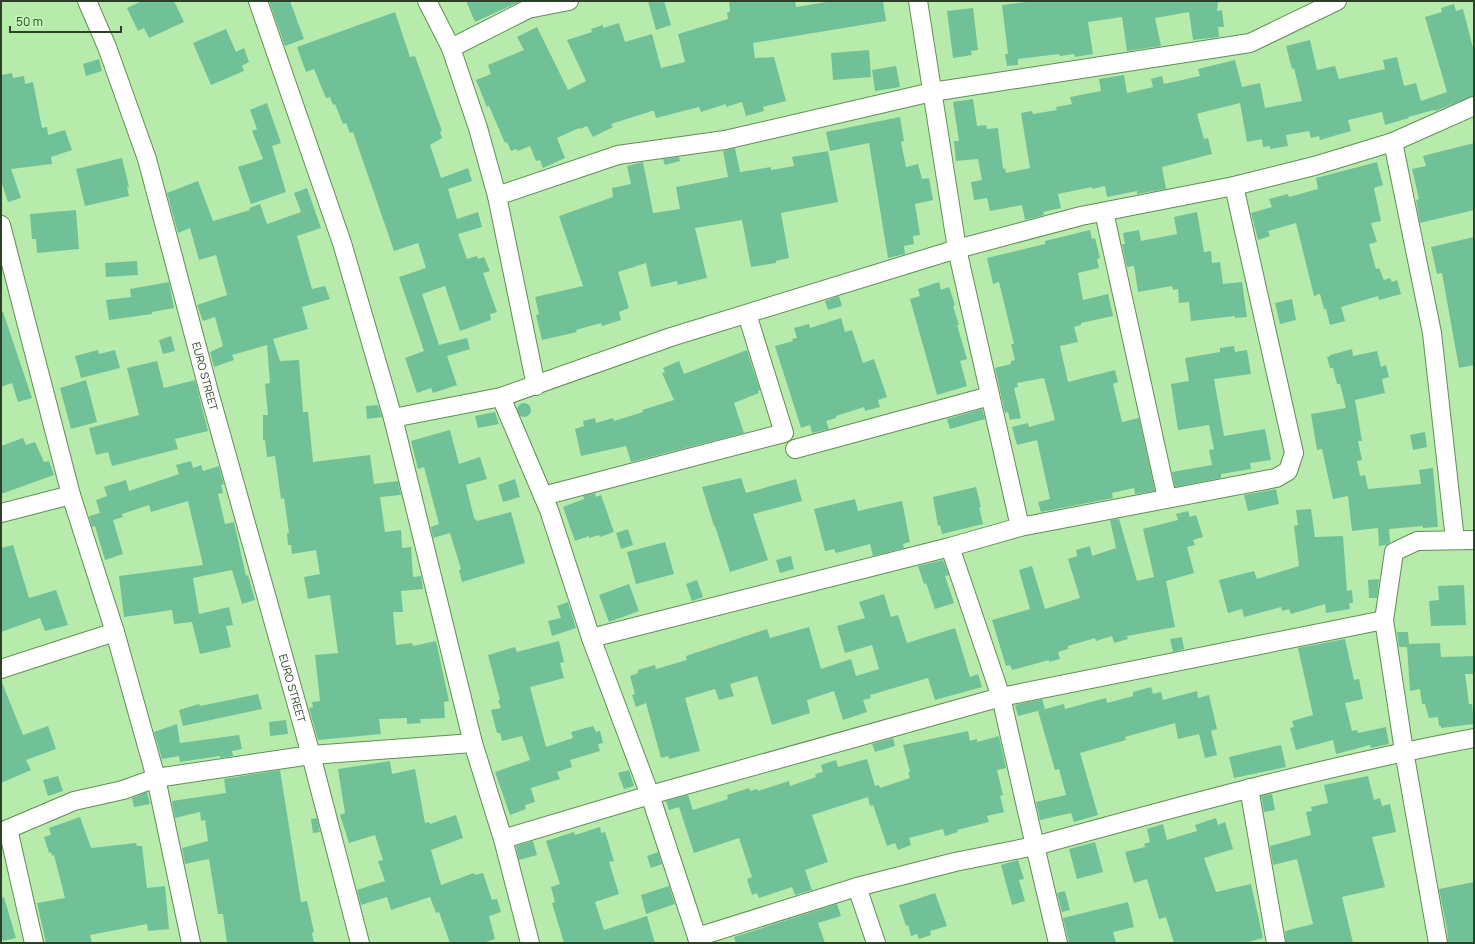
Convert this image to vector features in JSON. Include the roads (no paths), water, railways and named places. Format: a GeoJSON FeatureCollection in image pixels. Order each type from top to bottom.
{"type":"FeatureCollection","features":[{"type":"Feature","properties":{"kind":"street","name":"EURO STREET"},"geometry":{"type":"LineString","coordinates":[[87,1],[107,47],[147,159],[209,392],[311,755],[360,943]]}},
{"type":"Feature","properties":{"kind":"street"},"geometry":{"type":"LineString","coordinates":[[258,1],[342,243],[393,418],[473,743],[504,839],[530,943]]}},
{"type":"Feature","properties":{"kind":"street"},"geometry":{"type":"LineString","coordinates":[[427,1],[451,48],[478,128],[496,196],[536,386]]}},
{"type":"Feature","properties":{"kind":"street"},"geometry":{"type":"LineString","coordinates":[[451,48],[528,9],[569,1]]}},
{"type":"Feature","properties":{"kind":"street"},"geometry":{"type":"LineString","coordinates":[[918,1],[957,249],[1020,527]]}},
{"type":"Feature","properties":{"kind":"street"},"geometry":{"type":"LineString","coordinates":[[496,196],[618,155],[725,140],[932,92],[1250,43],[1337,1]]}},
{"type":"Feature","properties":{"kind":"street"},"geometry":{"type":"LineString","coordinates":[[393,418],[501,397],[536,386],[671,337],[957,249],[1104,212],[1234,186],[1314,166],[1393,142],[1474,106]]}},
{"type":"Feature","properties":{"kind":"street"},"geometry":{"type":"LineString","coordinates":[[1393,142],[1432,333],[1455,540]]}},
{"type":"Feature","properties":{"kind":"street"},"geometry":{"type":"LineString","coordinates":[[591,638],[950,547],[1020,527],[1276,478],[1288,471],[1294,453],[1234,186]]}},
{"type":"Feature","properties":{"kind":"street"},"geometry":{"type":"LineString","coordinates":[[1104,212],[1167,498]]}},
{"type":"Feature","properties":{"kind":"street"},"geometry":{"type":"LineString","coordinates":[[1,225],[70,495],[115,632],[156,778],[191,943]]}},
{"type":"Feature","properties":{"kind":"street"},"geometry":{"type":"LineString","coordinates":[[543,496],[784,433],[747,314]]}},
{"type":"Feature","properties":{"kind":"street"},"geometry":{"type":"LineString","coordinates":[[795,449],[990,396]]}},
{"type":"Feature","properties":{"kind":"street"},"geometry":{"type":"LineString","coordinates":[[501,397],[543,496],[591,638],[650,795],[698,940],[857,887],[955,862],[1035,846],[1249,788],[1404,751],[1474,738]]}},
{"type":"Feature","properties":{"kind":"street"},"geometry":{"type":"LineString","coordinates":[[1,513],[70,495]]}},
{"type":"Feature","properties":{"kind":"street"},"geometry":{"type":"LineString","coordinates":[[1438,943],[1404,751],[1384,620],[1394,552],[1417,541],[1474,540]]}},
{"type":"Feature","properties":{"kind":"street"},"geometry":{"type":"LineString","coordinates":[[950,547],[1001,697],[1058,943]]}},
{"type":"Feature","properties":{"kind":"street"},"geometry":{"type":"LineString","coordinates":[[504,839],[650,795],[1001,697],[1384,620]]}},
{"type":"Feature","properties":{"kind":"street"},"geometry":{"type":"LineString","coordinates":[[1,669],[115,632]]}},
{"type":"Feature","properties":{"kind":"street"},"geometry":{"type":"LineString","coordinates":[[34,943],[5,831],[74,801],[123,790],[156,778],[311,755],[473,743]]}},
{"type":"Feature","properties":{"kind":"street"},"geometry":{"type":"LineString","coordinates":[[1249,788],[1276,943]]}},
{"type":"Feature","properties":{"kind":"street"},"geometry":{"type":"LineString","coordinates":[[857,887],[876,943]]}}]}
